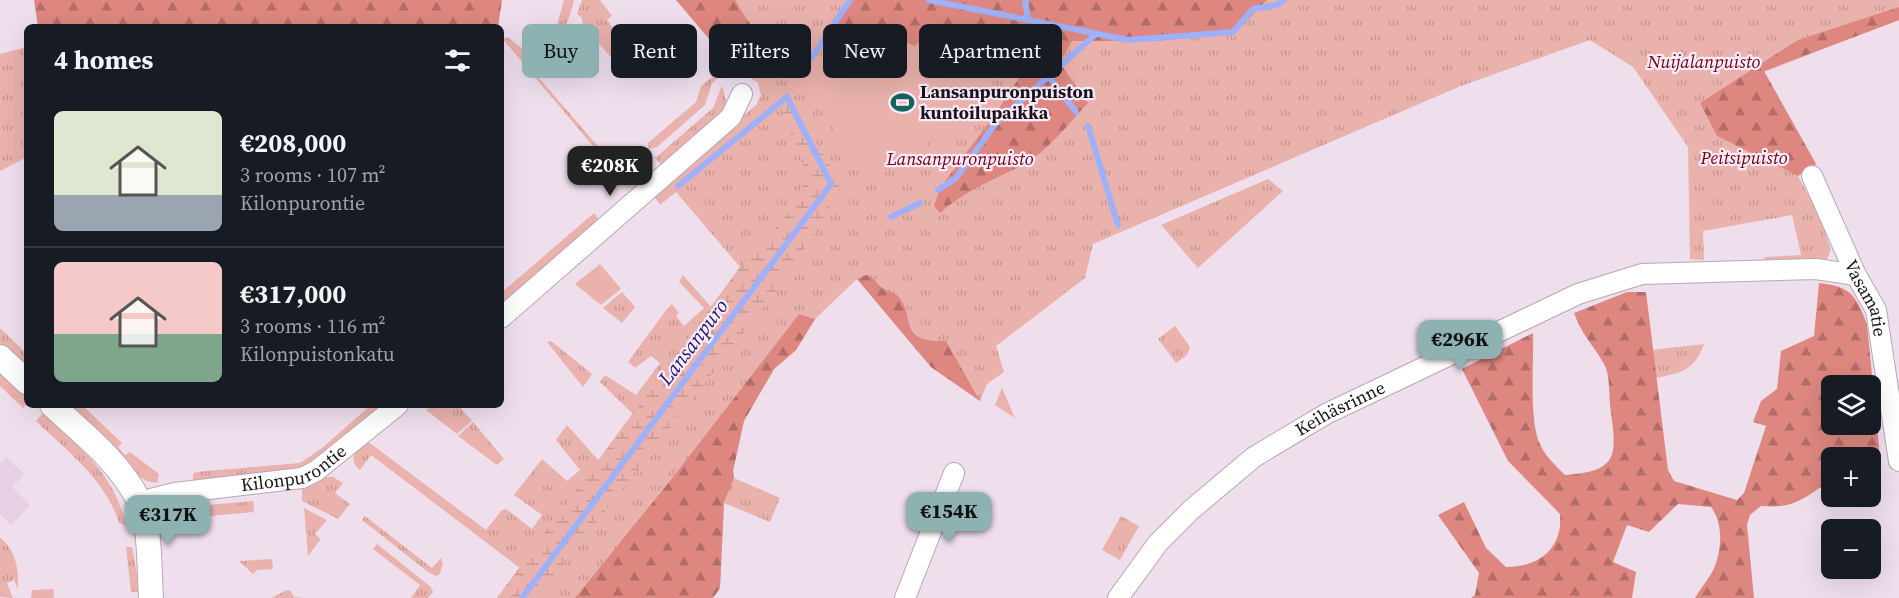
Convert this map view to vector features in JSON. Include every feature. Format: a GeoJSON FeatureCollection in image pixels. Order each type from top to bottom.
{"type":"FeatureCollection","features":[{"type":"Feature","properties":{"kind":"street"},"geometry":{"type":"LineString","coordinates":[[504,315],[731,117],[742,94]]}},
{"type":"Feature","properties":{"kind":"street","name":"Vasamatie"},"geometry":{"type":"LineString","coordinates":[[1812,176],[1856,275],[1876,310],[1899,461]]}},
{"type":"Feature","properties":{"kind":"street","name":"Keihäsrinne"},"geometry":{"type":"LineString","coordinates":[[1118,598],[1158,543],[1191,510],[1254,457],[1326,414],[1578,294],[1642,274],[1816,269],[1856,275]]}},
{"type":"Feature","properties":{"kind":"street"},"geometry":{"type":"LineString","coordinates":[[0,357],[24,379]]}},
{"type":"Feature","properties":{"kind":"street"},"geometry":{"type":"LineString","coordinates":[[55,408],[118,469],[139,502],[146,533],[151,598]]}},
{"type":"Feature","properties":{"kind":"street","name":"Kilonpurontie"},"geometry":{"type":"LineString","coordinates":[[139,502],[175,493],[302,478],[316,471],[394,408]]}},
{"type":"Feature","properties":{"kind":"street"},"geometry":{"type":"LineString","coordinates":[[905,598],[954,473]]}},
{"type":"Feature","properties":{"kind":"shaded area"},"geometry":{"type":"Polygon","coordinates":[[[6,457],[25,474],[12,487],[30,505],[11,525],[0,514],[0,463],[6,457]]]}},
{"type":"Feature","properties":{"kind":"green space"},"geometry":{"type":"Polygon","coordinates":[[[34,0],[502,0],[498,24],[38,24],[34,0]]]}},
{"type":"Feature","properties":{"kind":"green space"},"geometry":{"type":"Polygon","coordinates":[[[564,0],[574,0],[566,24],[557,24],[564,0]]]}},
{"type":"Feature","properties":{"kind":"green space"},"geometry":{"type":"Polygon","coordinates":[[[582,0],[600,0],[612,16],[607,20],[611,25],[611,57],[599,43],[599,24],[583,24],[582,18],[577,14],[582,0]]]}},
{"type":"Feature","properties":{"kind":"green space","name":"Lansanpuronpuisto"},"geometry":{"type":"Polygon","coordinates":[[[676,0],[1899,0],[1899,20],[1764,72],[1816,164],[1798,176],[1820,217],[1831,250],[1825,263],[1766,263],[1764,257],[1801,255],[1792,215],[1703,231],[1704,260],[1690,259],[1688,147],[1633,67],[1590,40],[1461,86],[1093,244],[1085,278],[996,346],[1004,372],[987,384],[980,401],[931,367],[857,279],[815,319],[796,350],[774,369],[743,421],[733,471],[734,478],[780,498],[770,522],[724,503],[720,588],[713,598],[497,598],[520,568],[371,455],[360,470],[354,462],[354,454],[367,441],[486,530],[502,510],[506,509],[532,529],[542,515],[514,495],[542,459],[567,481],[580,470],[556,440],[567,425],[599,461],[633,414],[600,382],[605,375],[636,395],[660,363],[651,356],[635,368],[628,362],[667,309],[672,304],[679,313],[676,316],[684,326],[704,308],[679,282],[683,275],[711,307],[740,267],[676,192],[660,205],[653,194],[756,105],[761,96],[758,83],[750,78],[811,78],[811,24],[709,24],[709,38],[676,0]]]}},
{"type":"Feature","properties":{"kind":"green space"},"geometry":{"type":"Polygon","coordinates":[[[676,0],[735,0],[750,24],[709,24],[709,39],[676,0]]]}},
{"type":"Feature","properties":{"kind":"green space"},"geometry":{"type":"Polygon","coordinates":[[[850,0],[1267,0],[1234,34],[1153,41],[1072,41],[1062,59],[1062,24],[919,24],[919,44],[914,47],[907,44],[907,24],[833,24],[850,0]]]}},
{"type":"Feature","properties":{"kind":"green space"},"geometry":{"type":"Polygon","coordinates":[[[1899,7],[1899,20],[1764,71],[1816,164],[1798,176],[1717,136],[1700,103],[1798,40],[1899,7]]]}},
{"type":"Feature","properties":{"kind":"green space"},"geometry":{"type":"Polygon","coordinates":[[[504,37],[509,38],[522,48],[522,62],[504,41],[504,37]]]}},
{"type":"Feature","properties":{"kind":"green space","name":"Lansanpuronpuiston kuntoilupaikka"},"geometry":{"type":"Polygon","coordinates":[[[907,42],[914,46],[919,43],[919,78],[979,78],[992,98],[867,185],[806,84],[813,80],[823,67],[823,78],[907,78],[907,42]]]}},
{"type":"Feature","properties":{"kind":"green space"},"geometry":{"type":"Polygon","coordinates":[[[24,48],[24,159],[0,171],[0,54],[24,48]]]}},
{"type":"Feature","properties":{"kind":"green space"},"geometry":{"type":"Polygon","coordinates":[[[1062,66],[1088,103],[1058,136],[1033,158],[970,192],[940,213],[934,206],[940,188],[1019,78],[1062,78],[1062,66]]]}},
{"type":"Feature","properties":{"kind":"green space"},"geometry":{"type":"Polygon","coordinates":[[[536,78],[539,78],[616,167],[629,156],[635,156],[636,163],[607,188],[600,181],[613,170],[536,78]]]}},
{"type":"Feature","properties":{"kind":"green space","name":"Lansanpuronpuisto"},"geometry":{"type":"Polygon","coordinates":[[[711,78],[718,78],[712,83],[705,105],[657,147],[648,149],[648,143],[696,102],[701,86],[711,78]]]}},
{"type":"Feature","properties":{"kind":"green space"},"geometry":{"type":"Polygon","coordinates":[[[722,86],[728,107],[663,167],[655,158],[713,108],[722,86]]]}},
{"type":"Feature","properties":{"kind":"green space"},"geometry":{"type":"Polygon","coordinates":[[[787,97],[842,184],[821,223],[771,298],[537,598],[497,598],[740,267],[799,202],[806,172],[779,103],[787,97]]]}},
{"type":"Feature","properties":{"kind":"green space"},"geometry":{"type":"Polygon","coordinates":[[[1268,179],[1283,191],[1198,268],[1161,225],[1268,179]]]}},
{"type":"Feature","properties":{"kind":"green space"},"geometry":{"type":"Polygon","coordinates":[[[594,213],[598,219],[595,224],[504,304],[504,290],[594,213]]]}},
{"type":"Feature","properties":{"kind":"green space"},"geometry":{"type":"Polygon","coordinates":[[[600,264],[621,289],[601,305],[575,284],[600,264]]]}},
{"type":"Feature","properties":{"kind":"green space"},"geometry":{"type":"Polygon","coordinates":[[[866,275],[882,288],[897,295],[903,303],[913,333],[930,340],[946,341],[980,401],[931,367],[857,279],[866,275]]]}},
{"type":"Feature","properties":{"kind":"green space"},"geometry":{"type":"Polygon","coordinates":[[[1819,283],[1830,284],[1850,294],[1859,306],[1867,324],[1872,375],[1821,375],[1821,435],[1878,435],[1879,447],[1821,447],[1821,487],[1799,501],[1782,506],[1761,506],[1750,515],[1747,525],[1754,598],[1695,598],[1715,566],[1720,543],[1718,520],[1711,507],[1678,504],[1649,532],[1627,525],[1613,562],[1636,572],[1632,598],[1471,598],[1475,595],[1479,573],[1438,515],[1464,502],[1486,548],[1506,567],[1529,564],[1546,553],[1553,546],[1557,537],[1560,514],[1508,461],[1462,369],[1533,333],[1534,419],[1541,447],[1565,475],[1597,469],[1606,464],[1611,457],[1613,447],[1614,435],[1608,378],[1604,364],[1574,313],[1627,292],[1646,292],[1668,470],[1674,481],[1737,500],[1744,493],[1766,426],[1753,422],[1761,401],[1777,389],[1781,351],[1814,336],[1819,283]]]}},
{"type":"Feature","properties":{"kind":"green space"},"geometry":{"type":"Polygon","coordinates":[[[622,292],[635,307],[622,323],[603,308],[622,292]]]}},
{"type":"Feature","properties":{"kind":"green space"},"geometry":{"type":"Polygon","coordinates":[[[799,314],[815,319],[796,350],[774,369],[744,421],[733,471],[734,478],[724,502],[720,588],[713,598],[575,598],[674,476],[799,314]]]}},
{"type":"Feature","properties":{"kind":"green space"},"geometry":{"type":"Polygon","coordinates":[[[1175,326],[1190,347],[1187,355],[1176,363],[1158,339],[1175,326]]]}},
{"type":"Feature","properties":{"kind":"green space"},"geometry":{"type":"Polygon","coordinates":[[[0,328],[24,351],[24,363],[21,363],[0,343],[0,328]]]}},
{"type":"Feature","properties":{"kind":"green space"},"geometry":{"type":"Polygon","coordinates":[[[551,341],[592,374],[583,387],[547,342],[551,341]]]}},
{"type":"Feature","properties":{"kind":"green space"},"geometry":{"type":"Polygon","coordinates":[[[1704,344],[1696,360],[1686,369],[1656,378],[1652,350],[1704,344]]]}},
{"type":"Feature","properties":{"kind":"green space"},"geometry":{"type":"Polygon","coordinates":[[[0,370],[24,393],[24,407],[23,408],[0,386],[0,370]]]}},
{"type":"Feature","properties":{"kind":"green space"},"geometry":{"type":"Polygon","coordinates":[[[1002,388],[1015,418],[995,405],[1002,388]]]}},
{"type":"Feature","properties":{"kind":"green space"},"geometry":{"type":"Polygon","coordinates":[[[70,408],[85,408],[122,443],[118,447],[125,455],[130,452],[159,474],[157,483],[147,481],[137,475],[70,408]]]}},
{"type":"Feature","properties":{"kind":"green space"},"geometry":{"type":"Polygon","coordinates":[[[368,408],[384,408],[325,459],[293,471],[193,480],[193,474],[196,472],[300,463],[322,448],[368,408]]]}},
{"type":"Feature","properties":{"kind":"green space"},"geometry":{"type":"Polygon","coordinates":[[[429,408],[461,408],[472,421],[457,434],[426,410],[429,408]]]}},
{"type":"Feature","properties":{"kind":"green space"},"geometry":{"type":"Polygon","coordinates":[[[43,413],[82,450],[104,476],[121,507],[126,525],[119,523],[105,493],[84,467],[36,421],[43,413]]]}},
{"type":"Feature","properties":{"kind":"green space"},"geometry":{"type":"Polygon","coordinates":[[[473,422],[504,459],[497,465],[458,436],[473,422]]]}},
{"type":"Feature","properties":{"kind":"green space"},"geometry":{"type":"Polygon","coordinates":[[[325,477],[333,477],[343,483],[335,493],[350,504],[338,519],[302,501],[302,488],[325,477]]]}},
{"type":"Feature","properties":{"kind":"green space"},"geometry":{"type":"Polygon","coordinates":[[[253,501],[254,512],[210,516],[209,505],[253,501]]]}},
{"type":"Feature","properties":{"kind":"green space"},"geometry":{"type":"Polygon","coordinates":[[[304,508],[327,520],[315,534],[321,539],[308,556],[304,508]]]}},
{"type":"Feature","properties":{"kind":"green space"},"geometry":{"type":"Polygon","coordinates":[[[365,516],[432,568],[441,558],[443,564],[440,574],[436,576],[428,572],[362,520],[365,516]]]}},
{"type":"Feature","properties":{"kind":"green space"},"geometry":{"type":"Polygon","coordinates":[[[1121,516],[1139,526],[1120,560],[1102,550],[1121,516]]]}},
{"type":"Feature","properties":{"kind":"green space"},"geometry":{"type":"Polygon","coordinates":[[[0,538],[10,548],[17,567],[18,589],[14,580],[7,583],[13,598],[0,597],[0,538]]]}},
{"type":"Feature","properties":{"kind":"green space"},"geometry":{"type":"Polygon","coordinates":[[[377,544],[431,587],[433,592],[428,598],[411,598],[420,585],[373,549],[377,544]]]}},
{"type":"Feature","properties":{"kind":"green space"},"geometry":{"type":"Polygon","coordinates":[[[126,547],[132,547],[140,592],[131,592],[126,547]]]}},
{"type":"Feature","properties":{"kind":"green space"},"geometry":{"type":"Polygon","coordinates":[[[272,559],[273,569],[257,570],[253,574],[239,561],[272,559]]]}},
{"type":"Feature","properties":{"kind":"green space"},"geometry":{"type":"Polygon","coordinates":[[[53,589],[54,598],[31,598],[32,590],[53,589]]]}},
{"type":"Feature","properties":{"kind":"green space"},"geometry":{"type":"Polygon","coordinates":[[[287,590],[291,591],[294,597],[303,598],[271,598],[287,590]]]}},
{"type":"Feature","properties":{"kind":"waterway"},"geometry":{"type":"LineString","coordinates":[[812,57],[850,0]]}},
{"type":"Feature","properties":{"kind":"waterway"},"geometry":{"type":"LineString","coordinates":[[929,0],[1128,40],[1233,32],[1253,9],[1277,5],[1284,0]]}},
{"type":"Feature","properties":{"kind":"waterway"},"geometry":{"type":"LineString","coordinates":[[1025,0],[1028,20]]}},
{"type":"Feature","properties":{"kind":"waterway"},"geometry":{"type":"LineString","coordinates":[[938,190],[956,178],[996,123],[1096,34]]}},
{"type":"Feature","properties":{"kind":"waterway"},"geometry":{"type":"LineString","coordinates":[[1050,78],[1076,112]]}},
{"type":"Feature","properties":{"kind":"waterway","name":"Lansanpuro"},"geometry":{"type":"LineString","coordinates":[[522,598],[831,184],[787,97],[678,186]]}},
{"type":"Feature","properties":{"kind":"waterway"},"geometry":{"type":"LineString","coordinates":[[1088,126],[1118,225]]}},
{"type":"Feature","properties":{"kind":"waterway"},"geometry":{"type":"LineString","coordinates":[[891,217],[920,203]]}},
{"type":"Feature","properties":{"kind":"place","name":"Lansanpuronpuiston kuntoilupaikka"},"geometry":{"type":"Point","coordinates":[902,102]}},
{"type":"Feature","properties":{"kind":"park label","name":"Nuijalanpuisto"},"geometry":{"type":"Point","coordinates":[1704,62]}},
{"type":"Feature","properties":{"kind":"park label","name":"Peitsipuisto"},"geometry":{"type":"Point","coordinates":[1744,158]}}]}
